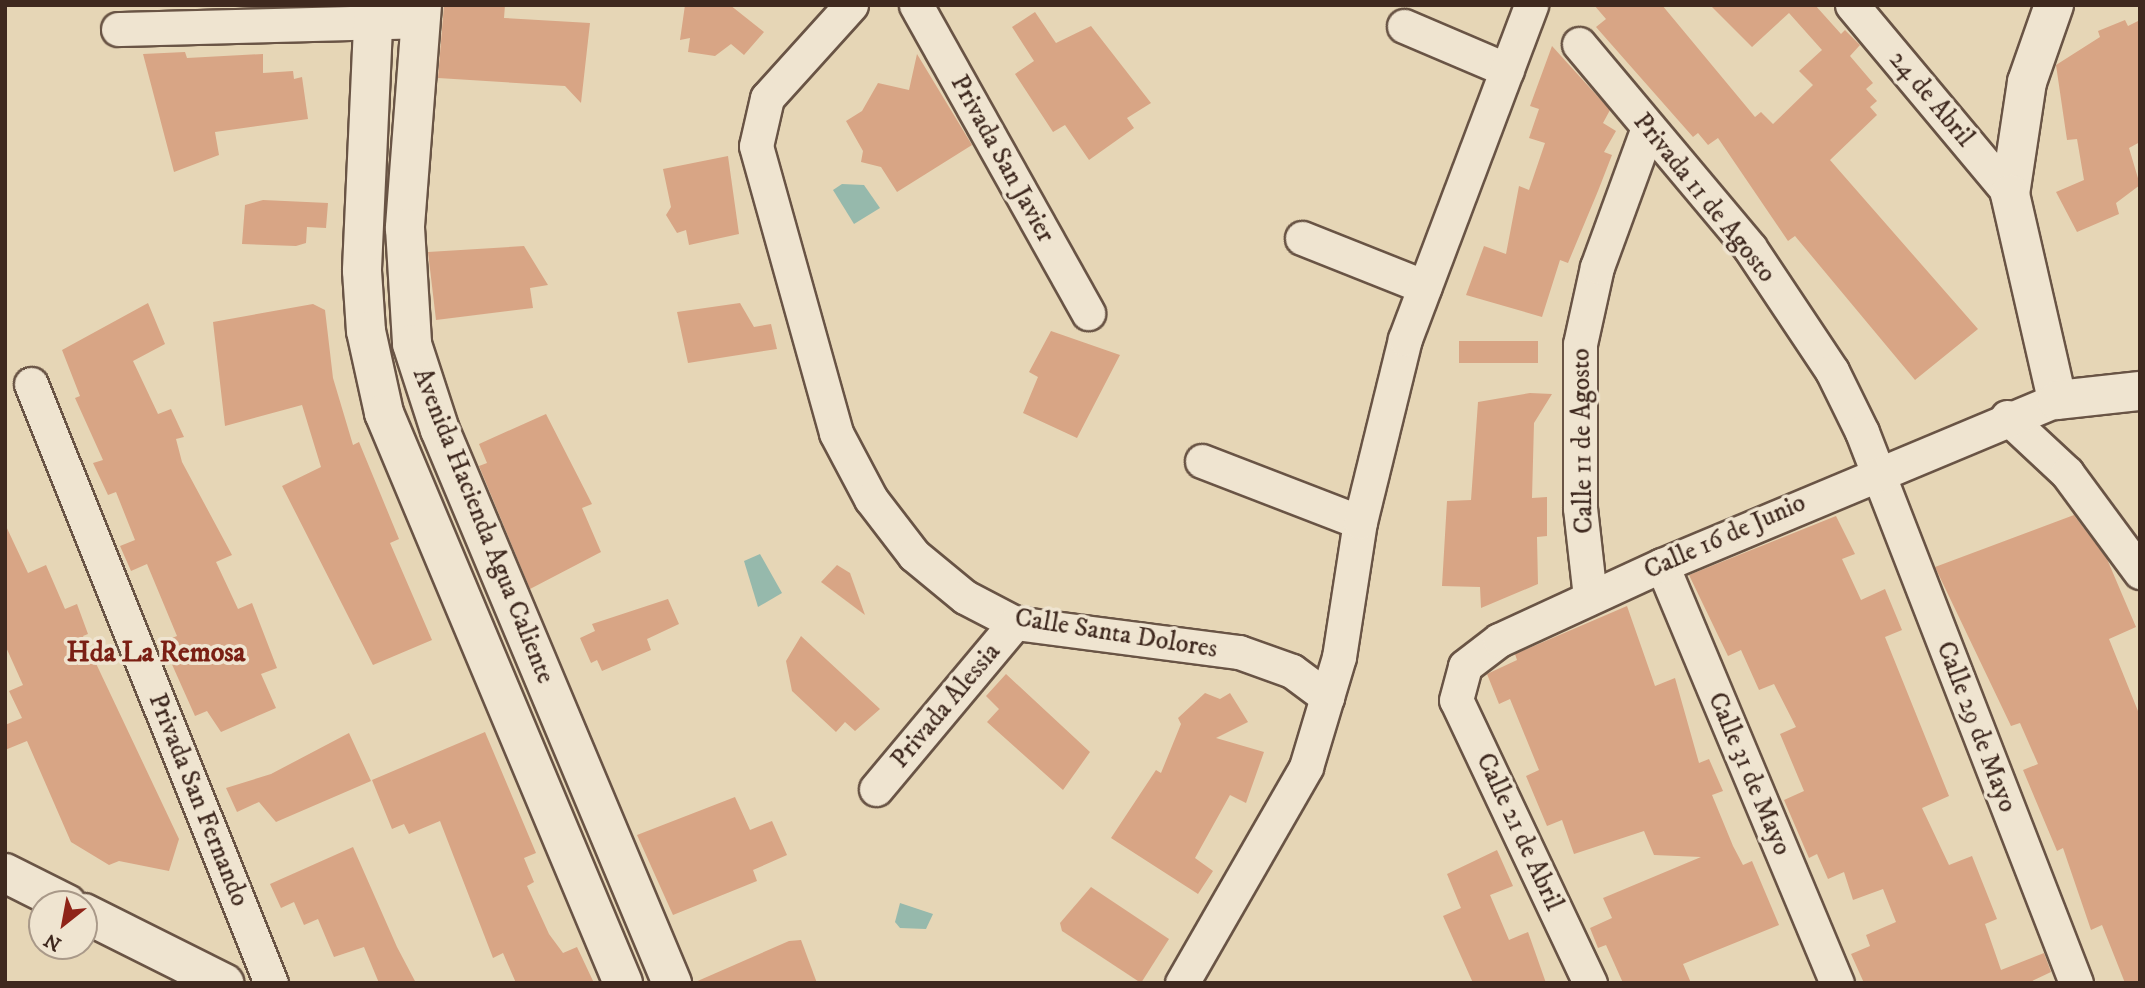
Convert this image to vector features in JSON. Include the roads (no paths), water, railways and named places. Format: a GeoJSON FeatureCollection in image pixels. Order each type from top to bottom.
{"type":"FeatureCollection","features":[{"type":"Feature","properties":{"kind":"main road"},"geometry":{"type":"LineString","coordinates":[[2054,5],[2027,82],[2010,194],[2057,400],[2140,391]]}},
{"type":"Feature","properties":{"kind":"main road","name":"Avenida Hacienda Agua Caliente"},"geometry":{"type":"LineString","coordinates":[[421,13],[405,228],[412,344],[440,430],[672,983]]}},
{"type":"Feature","properties":{"kind":"main road","name":"Avenida Hacienda Agua Caliente"},"geometry":{"type":"LineString","coordinates":[[374,14],[362,271],[366,331],[384,412],[623,983]]}},
{"type":"Feature","properties":{"kind":"main road"},"geometry":{"type":"LineString","coordinates":[[5,873],[39,890]]}},
{"type":"Feature","properties":{"kind":"main road"},"geometry":{"type":"LineString","coordinates":[[98,920],[224,983]]}},
{"type":"Feature","properties":{"kind":"street","name":"Calle Santa Dolores"},"geometry":{"type":"LineString","coordinates":[[851,5],[767,98],[756,146],[836,433],[871,499],[914,555],[965,597],[1015,624],[1239,652],[1292,671],[1327,697]]}},
{"type":"Feature","properties":{"kind":"street","name":"Privada San Javier"},"geometry":{"type":"LineString","coordinates":[[916,5],[1088,313]]}},
{"type":"Feature","properties":{"kind":"street"},"geometry":{"type":"LineString","coordinates":[[1182,983],[1306,767],[1327,697],[1360,522],[1405,339],[1531,5]]}},
{"type":"Feature","properties":{"kind":"street","name":"24 de Abril"},"geometry":{"type":"LineString","coordinates":[[1854,6],[2010,194]]}},
{"type":"Feature","properties":{"kind":"street"},"geometry":{"type":"LineString","coordinates":[[118,29],[421,13]]}},
{"type":"Feature","properties":{"kind":"street"},"geometry":{"type":"LineString","coordinates":[[1404,26],[1507,70]]}},
{"type":"Feature","properties":{"kind":"street","name":"Privada 11 de Agosto"},"geometry":{"type":"LineString","coordinates":[[1579,44],[1750,248],[1832,371],[1876,471]]}},
{"type":"Feature","properties":{"kind":"street","name":"Calle 11 de Agosto"},"geometry":{"type":"LineString","coordinates":[[1590,597],[1580,508],[1580,344],[1597,267],[1648,128]]}},
{"type":"Feature","properties":{"kind":"street"},"geometry":{"type":"LineString","coordinates":[[1301,238],[1425,287]]}},
{"type":"Feature","properties":{"kind":"street","name":"Privada San Fernando"},"geometry":{"type":"LineString","coordinates":[[31,384],[271,983]]}},
{"type":"Feature","properties":{"kind":"street","name":"Calle 16 de Junio"},"geometry":{"type":"LineString","coordinates":[[1458,679],[1499,640],[1590,597],[1876,471],[2007,417],[2057,400]]}},
{"type":"Feature","properties":{"kind":"street"},"geometry":{"type":"LineString","coordinates":[[2007,417],[2067,473],[2140,572]]}},
{"type":"Feature","properties":{"kind":"street"},"geometry":{"type":"LineString","coordinates":[[1202,461],[1360,522]]}},
{"type":"Feature","properties":{"kind":"street","name":"Calle 29 de Mayo"},"geometry":{"type":"LineString","coordinates":[[1876,471],[2076,983]]}},
{"type":"Feature","properties":{"kind":"street","name":"Calle 31 de Mayo"},"geometry":{"type":"LineString","coordinates":[[1662,565],[1837,983]]}},
{"type":"Feature","properties":{"kind":"street","name":"Privada Alessia"},"geometry":{"type":"LineString","coordinates":[[876,789],[1015,624]]}},
{"type":"Feature","properties":{"kind":"street","name":"Calle 21 de Abril"},"geometry":{"type":"LineString","coordinates":[[1458,679],[1456,699],[1590,983]]}},
{"type":"Feature","properties":{"kind":"district","name":"Hda La Remosa"},"geometry":{"type":"Point","coordinates":[156,653]}}]}
